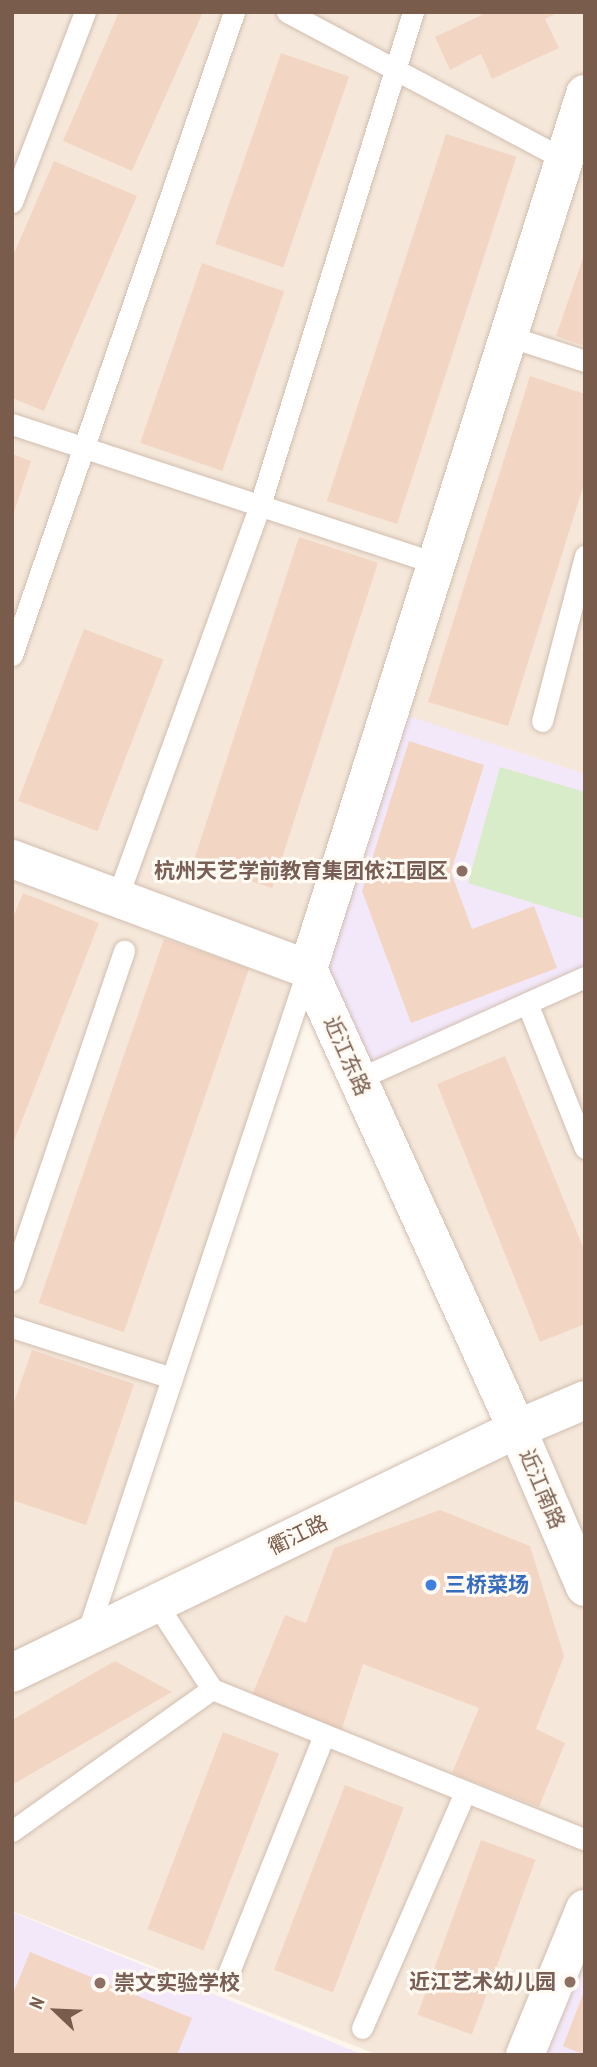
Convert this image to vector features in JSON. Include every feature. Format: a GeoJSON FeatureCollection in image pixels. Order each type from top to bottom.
{"type":"FeatureCollection","features":[{"type":"Feature","properties":{"kind":"street"},"geometry":{"type":"LineString","coordinates":[[12,859],[308,969],[585,94]]}},
{"type":"Feature","properties":{"kind":"street","name":"近江东路"},"geometry":{"type":"LineString","coordinates":[[308,969],[517,1429]]}},
{"type":"Feature","properties":{"kind":"street","name":"衢江路"},"geometry":{"type":"LineString","coordinates":[[12,1673],[517,1429],[585,1401]]}},
{"type":"Feature","properties":{"kind":"street","name":"近江南路"},"geometry":{"type":"LineString","coordinates":[[517,1429],[585,1587]]}},
{"type":"Feature","properties":{"kind":"street"},"geometry":{"type":"LineString","coordinates":[[525,2055],[585,1909]]}},
{"type":"Feature","properties":{"kind":"lane"},"geometry":{"type":"LineString","coordinates":[[12,202],[21,153],[85,12]]}},
{"type":"Feature","properties":{"kind":"lane"},"geometry":{"type":"LineString","coordinates":[[12,655],[233,12]]}},
{"type":"Feature","properties":{"kind":"lane"},"geometry":{"type":"LineString","coordinates":[[287,12],[564,159]]}},
{"type":"Feature","properties":{"kind":"lane"},"geometry":{"type":"LineString","coordinates":[[117,898],[260,505],[413,12]]}},
{"type":"Feature","properties":{"kind":"lane"},"geometry":{"type":"LineString","coordinates":[[508,336],[585,361]]}},
{"type":"Feature","properties":{"kind":"lane"},"geometry":{"type":"LineString","coordinates":[[12,424],[436,563]]}},
{"type":"Feature","properties":{"kind":"lane"},"geometry":{"type":"LineString","coordinates":[[542,721],[585,556]]}},
{"type":"Feature","properties":{"kind":"lane"},"geometry":{"type":"LineString","coordinates":[[12,1280],[124,951]]}},
{"type":"Feature","properties":{"kind":"lane"},"geometry":{"type":"LineString","coordinates":[[86,1637],[308,969]]}},
{"type":"Feature","properties":{"kind":"lane"},"geometry":{"type":"LineString","coordinates":[[358,1079],[585,977]]}},
{"type":"Feature","properties":{"kind":"lane"},"geometry":{"type":"LineString","coordinates":[[527,1003],[585,1148]]}},
{"type":"Feature","properties":{"kind":"lane"},"geometry":{"type":"LineString","coordinates":[[12,1327],[172,1378]]}},
{"type":"Feature","properties":{"kind":"lane"},"geometry":{"type":"LineString","coordinates":[[156,1603],[212,1689],[585,1840]]}},
{"type":"Feature","properties":{"kind":"lane"},"geometry":{"type":"LineString","coordinates":[[12,1831],[212,1689]]}},
{"type":"Feature","properties":{"kind":"lane"},"geometry":{"type":"LineString","coordinates":[[226,1979],[324,1735]]}},
{"type":"Feature","properties":{"kind":"lane"},"geometry":{"type":"LineString","coordinates":[[362,2028],[465,1792]]}},
{"type":"Feature","properties":{"kind":"shaded area"},"geometry":{"type":"Polygon","coordinates":[[[12,12],[585,12],[585,2055],[378,2055],[12,1911],[12,12]],[[308,970],[86,1637],[516,1429],[308,970]]]}},
{"type":"Feature","properties":{"kind":"shaded area","name":"杭州天艺学前教育集团依江园区"},"geometry":{"type":"Polygon","coordinates":[[[390,710],[585,774],[585,977],[358,1079],[308,969],[390,710]]]}},
{"type":"Feature","properties":{"kind":"shaded area","name":"近江艺术幼儿园"},"geometry":{"type":"Polygon","coordinates":[[[585,1909],[585,2055],[525,2055],[585,1909]]]}},
{"type":"Feature","properties":{"kind":"shaded area","name":"崇文实验学校"},"geometry":{"type":"Polygon","coordinates":[[[12,1912],[364,2055],[12,2055],[12,1912]]]}},
{"type":"Feature","properties":{"kind":"green space"},"geometry":{"type":"Polygon","coordinates":[[[500,767],[585,792],[585,919],[468,883],[500,767]]]}},
{"type":"Feature","properties":{"kind":"building"},"geometry":{"type":"Polygon","coordinates":[[[119,12],[203,12],[132,171],[63,141],[119,12]]]}},
{"type":"Feature","properties":{"kind":"building"},"geometry":{"type":"Polygon","coordinates":[[[488,12],[559,12],[545,19],[559,48],[492,79],[481,54],[450,70],[435,37],[488,12]]]}},
{"type":"Feature","properties":{"kind":"building"},"geometry":{"type":"Polygon","coordinates":[[[281,53],[349,76],[283,267],[215,244],[281,53]]]}},
{"type":"Feature","properties":{"kind":"building"},"geometry":{"type":"Polygon","coordinates":[[[446,134],[516,157],[397,524],[327,501],[446,134]]]}},
{"type":"Feature","properties":{"kind":"building"},"geometry":{"type":"Polygon","coordinates":[[[54,161],[137,196],[44,411],[12,398],[12,258],[54,161]]]}},
{"type":"Feature","properties":{"kind":"building"},"geometry":{"type":"Polygon","coordinates":[[[585,255],[585,346],[556,336],[585,255]]]}},
{"type":"Feature","properties":{"kind":"building"},"geometry":{"type":"Polygon","coordinates":[[[202,263],[284,291],[222,471],[140,443],[202,263]]]}},
{"type":"Feature","properties":{"kind":"building"},"geometry":{"type":"Polygon","coordinates":[[[530,376],[585,394],[585,481],[508,726],[428,702],[530,376]]]}},
{"type":"Feature","properties":{"kind":"building"},"geometry":{"type":"Polygon","coordinates":[[[12,454],[31,461],[13,515],[12,515],[12,454]]]}},
{"type":"Feature","properties":{"kind":"building"},"geometry":{"type":"Polygon","coordinates":[[[299,537],[378,563],[272,888],[193,862],[299,537]]]}},
{"type":"Feature","properties":{"kind":"building"},"geometry":{"type":"Polygon","coordinates":[[[84,629],[163,659],[97,831],[18,801],[84,629]]]}},
{"type":"Feature","properties":{"kind":"building"},"geometry":{"type":"Polygon","coordinates":[[[409,741],[484,765],[451,872],[472,929],[534,906],[557,968],[411,1023],[362,891],[409,741]]]}},
{"type":"Feature","properties":{"kind":"building"},"geometry":{"type":"Polygon","coordinates":[[[23,893],[99,923],[12,1146],[12,920],[23,893]]]}},
{"type":"Feature","properties":{"kind":"building"},"geometry":{"type":"Polygon","coordinates":[[[164,939],[249,968],[124,1332],[39,1303],[164,939]]]}},
{"type":"Feature","properties":{"kind":"building"},"geometry":{"type":"Polygon","coordinates":[[[505,1056],[585,1252],[585,1324],[540,1342],[437,1084],[505,1056]]]}},
{"type":"Feature","properties":{"kind":"building"},"geometry":{"type":"Polygon","coordinates":[[[32,1350],[134,1384],[86,1525],[12,1500],[12,1408],[32,1350]]]}},
{"type":"Feature","properties":{"kind":"building","name":"三桥菜场"},"geometry":{"type":"Polygon","coordinates":[[[440,1510],[530,1546],[564,1656],[536,1729],[565,1743],[539,1807],[452,1773],[479,1708],[363,1664],[339,1737],[251,1698],[285,1615],[306,1623],[334,1548],[440,1510]]]}},
{"type":"Feature","properties":{"kind":"building"},"geometry":{"type":"Polygon","coordinates":[[[115,1661],[172,1692],[12,1785],[12,1720],[115,1661]]]}},
{"type":"Feature","properties":{"kind":"building"},"geometry":{"type":"Polygon","coordinates":[[[223,1732],[279,1754],[203,1950],[147,1929],[223,1732]]]}},
{"type":"Feature","properties":{"kind":"building"},"geometry":{"type":"Polygon","coordinates":[[[345,1785],[404,1808],[333,1992],[274,1970],[345,1785]]]}},
{"type":"Feature","properties":{"kind":"building"},"geometry":{"type":"Polygon","coordinates":[[[481,1840],[536,1860],[472,2035],[417,2015],[481,1840]]]}},
{"type":"Feature","properties":{"kind":"building"},"geometry":{"type":"Polygon","coordinates":[[[30,1952],[192,2018],[177,2055],[12,2055],[12,1996],[30,1952]]]}},
{"type":"Feature","properties":{"kind":"building"},"geometry":{"type":"Polygon","coordinates":[[[585,1989],[585,2055],[563,2046],[585,1989]]]}},
{"type":"Feature","properties":{"kind":"place","name":"杭州天艺学前教育集团依江园区"},"geometry":{"type":"Point","coordinates":[462,871]}},
{"type":"Feature","properties":{"kind":"place","name":"三桥菜场"},"geometry":{"type":"Point","coordinates":[431,1585]}},
{"type":"Feature","properties":{"kind":"place","name":"近江艺术幼儿园"},"geometry":{"type":"Point","coordinates":[570,1982]}},
{"type":"Feature","properties":{"kind":"place","name":"崇文实验学校"},"geometry":{"type":"Point","coordinates":[100,1983]}}]}
